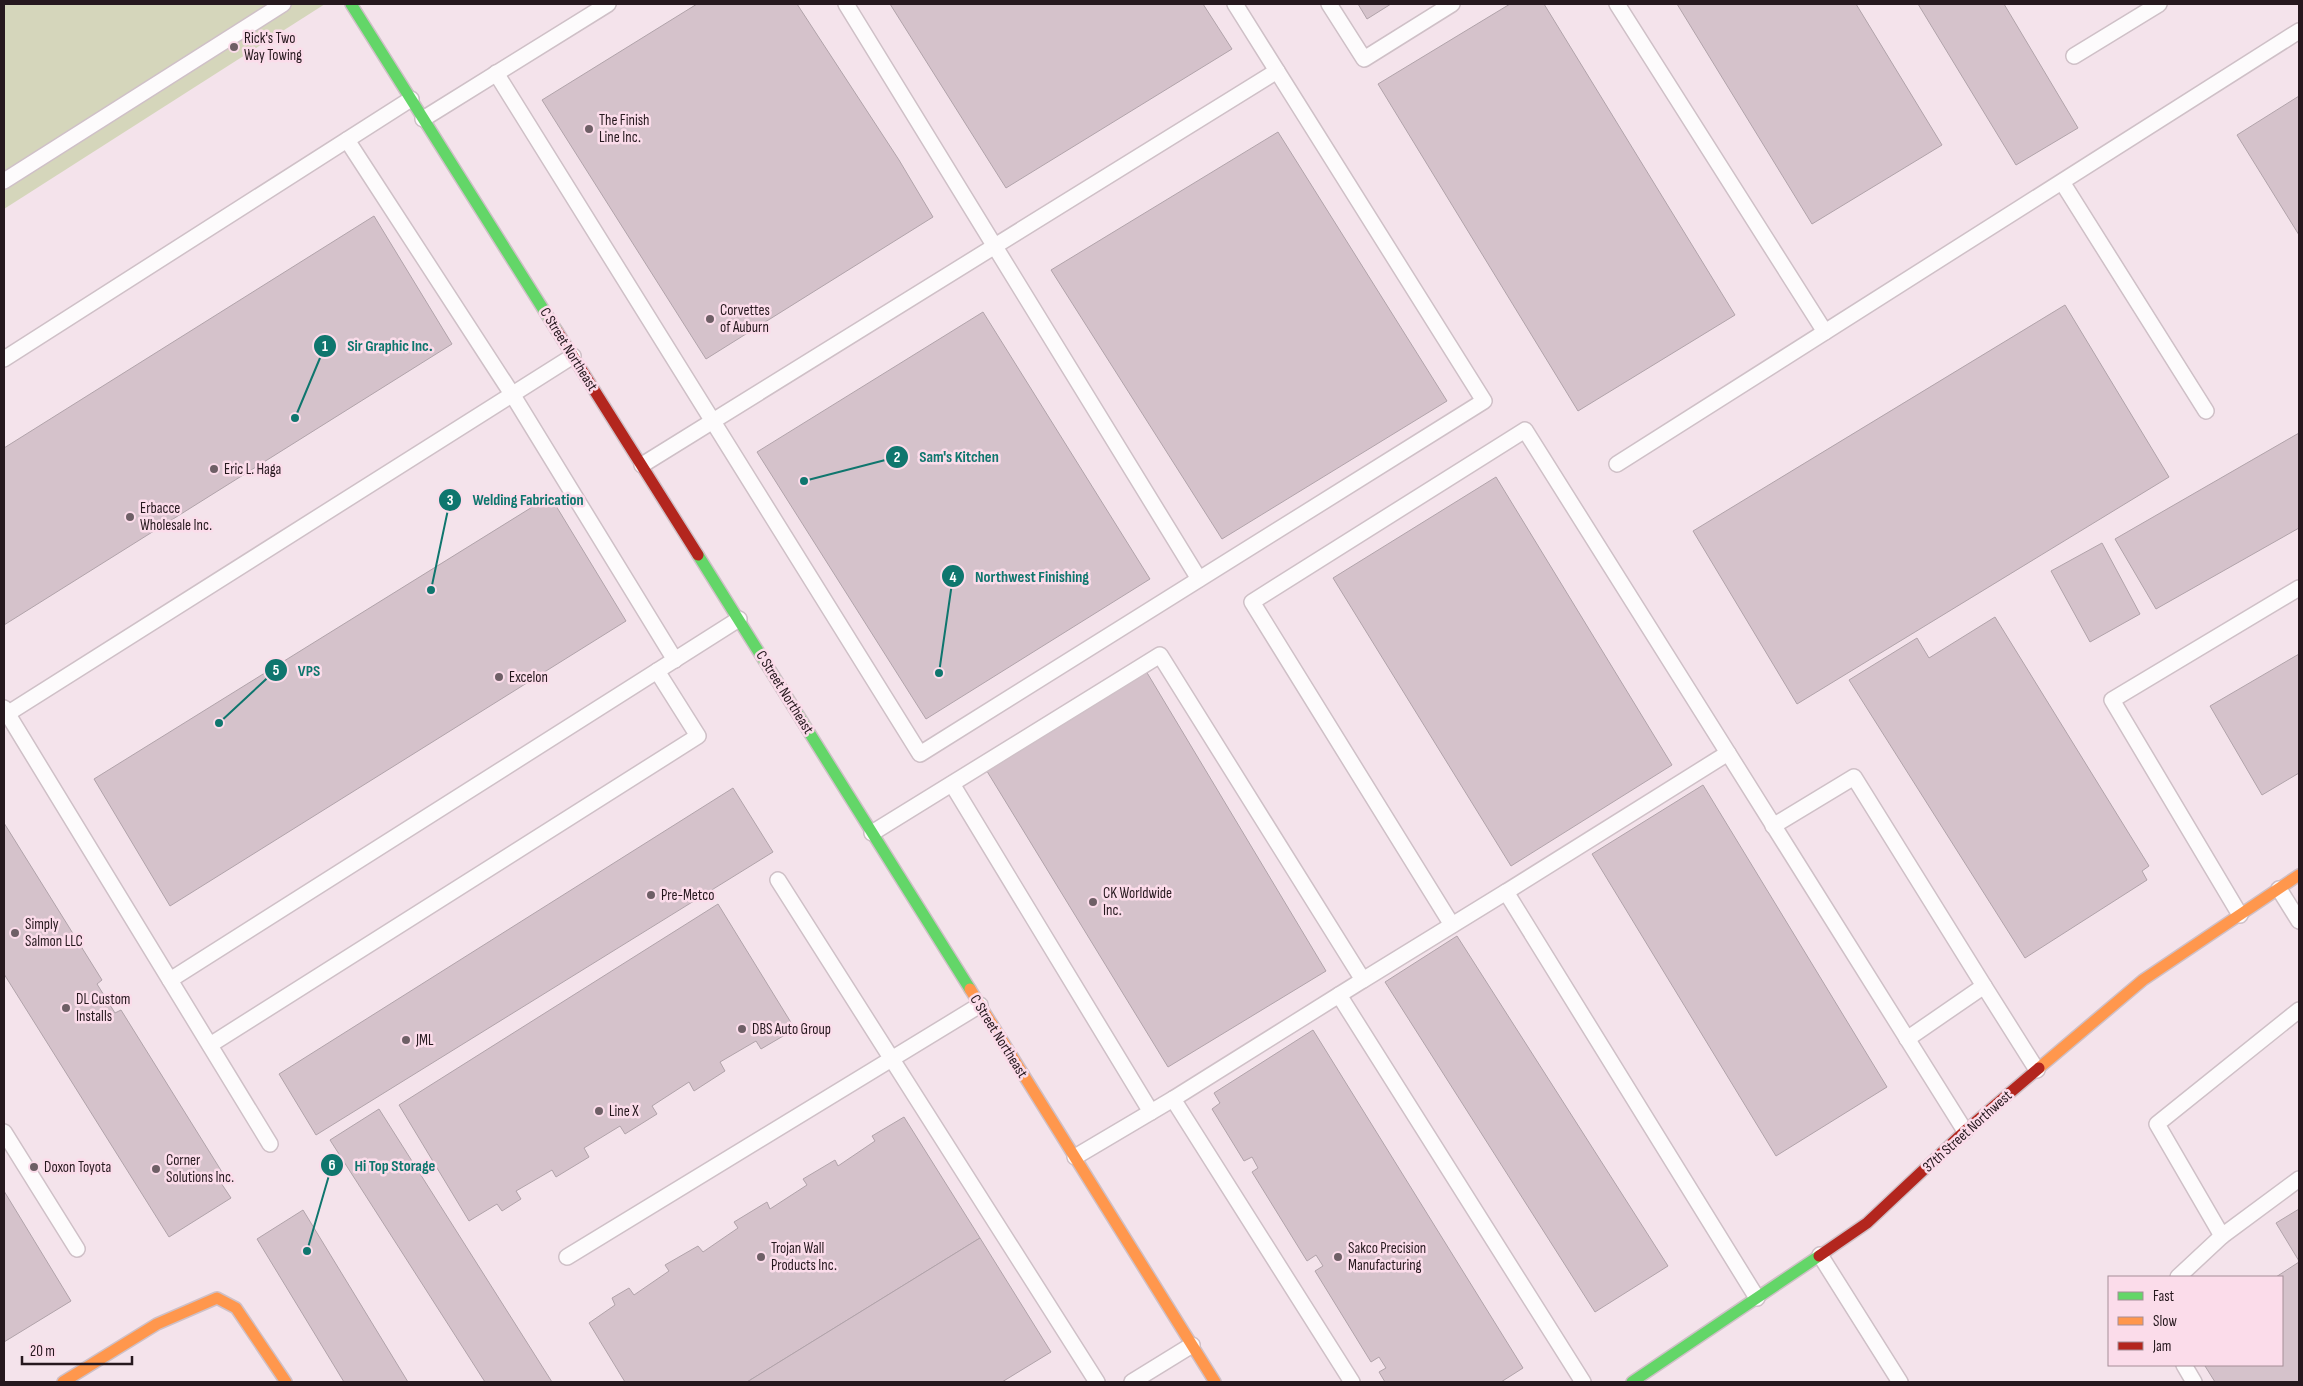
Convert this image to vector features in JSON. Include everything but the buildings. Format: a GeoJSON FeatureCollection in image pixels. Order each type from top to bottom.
{"type":"FeatureCollection","features":[{"type":"Feature","properties":{"kind":"street","name":"C Street Northeast"},"geometry":{"type":"LineString","coordinates":[[351,4],[739,619],[1215,1382]]}},
{"type":"Feature","properties":{"kind":"street","name":"37th Street Northwest"},"geometry":{"type":"LineString","coordinates":[[1632,1382],[1867,1224],[1965,1131],[2143,980],[2299,875]]}},
{"type":"Feature","properties":{"kind":"street"},"geometry":{"type":"LineString","coordinates":[[71,1380],[157,1324],[191,1306],[217,1298],[236,1308],[286,1382]]}},
{"type":"Feature","properties":{"kind":"lane"},"geometry":{"type":"LineString","coordinates":[[4,181],[283,4]]}},
{"type":"Feature","properties":{"kind":"lane"},"geometry":{"type":"LineString","coordinates":[[423,119],[608,4]]}},
{"type":"Feature","properties":{"kind":"lane"},"geometry":{"type":"LineString","coordinates":[[846,4],[1199,579]]}},
{"type":"Feature","properties":{"kind":"lane"},"geometry":{"type":"LineString","coordinates":[[496,73],[920,754],[1484,401],[1235,4]]}},
{"type":"Feature","properties":{"kind":"lane"},"geometry":{"type":"LineString","coordinates":[[1329,4],[1364,59],[1452,4]]}},
{"type":"Feature","properties":{"kind":"lane"},"geometry":{"type":"LineString","coordinates":[[1617,4],[1825,332]]}},
{"type":"Feature","properties":{"kind":"lane"},"geometry":{"type":"LineString","coordinates":[[2074,56],[2159,4]]}},
{"type":"Feature","properties":{"kind":"lane"},"geometry":{"type":"LineString","coordinates":[[1617,464],[2299,31]]}},
{"type":"Feature","properties":{"kind":"lane"},"geometry":{"type":"LineString","coordinates":[[642,465],[1277,71]]}},
{"type":"Feature","properties":{"kind":"lane"},"geometry":{"type":"LineString","coordinates":[[4,359],[411,99]]}},
{"type":"Feature","properties":{"kind":"lane"},"geometry":{"type":"LineString","coordinates":[[347,140],[512,394],[675,660]]}},
{"type":"Feature","properties":{"kind":"lane"},"geometry":{"type":"LineString","coordinates":[[2062,182],[2206,411]]}},
{"type":"Feature","properties":{"kind":"lane"},"geometry":{"type":"LineString","coordinates":[[270,1144],[6,711],[573,356]]}},
{"type":"Feature","properties":{"kind":"lane"},"geometry":{"type":"LineString","coordinates":[[1452,925],[1252,602],[1524,430],[1965,1131]]}},
{"type":"Feature","properties":{"kind":"lane"},"geometry":{"type":"LineString","coordinates":[[2240,915],[2112,700],[2299,588]]}},
{"type":"Feature","properties":{"kind":"lane"},"geometry":{"type":"LineString","coordinates":[[170,980],[739,619]]}},
{"type":"Feature","properties":{"kind":"lane"},"geometry":{"type":"LineString","coordinates":[[872,833],[1160,655],[1363,980]]}},
{"type":"Feature","properties":{"kind":"lane"},"geometry":{"type":"LineString","coordinates":[[210,1045],[698,736],[657,671]]}},
{"type":"Feature","properties":{"kind":"lane"},"geometry":{"type":"LineString","coordinates":[[1075,1158],[1174,1099],[1728,754]]}},
{"type":"Feature","properties":{"kind":"lane"},"geometry":{"type":"LineString","coordinates":[[1773,826],[1854,777],[2037,1070]]}},
{"type":"Feature","properties":{"kind":"lane"},"geometry":{"type":"LineString","coordinates":[[952,784],[1151,1112]]}},
{"type":"Feature","properties":{"kind":"lane"},"geometry":{"type":"LineString","coordinates":[[778,880],[1097,1382]]}},
{"type":"Feature","properties":{"kind":"lane"},"geometry":{"type":"LineString","coordinates":[[2279,889],[2299,921]]}},
{"type":"Feature","properties":{"kind":"lane"},"geometry":{"type":"LineString","coordinates":[[1506,892],[1757,1298]]}},
{"type":"Feature","properties":{"kind":"lane"},"geometry":{"type":"LineString","coordinates":[[1907,1039],[1984,986]]}},
{"type":"Feature","properties":{"kind":"lane"},"geometry":{"type":"LineString","coordinates":[[1339,995],[1583,1382]]}},
{"type":"Feature","properties":{"kind":"lane"},"geometry":{"type":"LineString","coordinates":[[567,1258],[980,1005]]}},
{"type":"Feature","properties":{"kind":"lane"},"geometry":{"type":"LineString","coordinates":[[2222,1236],[2157,1124],[2299,1010]]}},
{"type":"Feature","properties":{"kind":"lane"},"geometry":{"type":"LineString","coordinates":[[1174,1099],[1352,1382]]}},
{"type":"Feature","properties":{"kind":"lane"},"geometry":{"type":"LineString","coordinates":[[4,1132],[77,1249]]}},
{"type":"Feature","properties":{"kind":"lane"},"geometry":{"type":"LineString","coordinates":[[2179,1276],[2222,1236],[2299,1179]]}},
{"type":"Feature","properties":{"kind":"lane"},"geometry":{"type":"LineString","coordinates":[[1820,1255],[1900,1382]]}},
{"type":"Feature","properties":{"kind":"lane"},"geometry":{"type":"LineString","coordinates":[[1132,1382],[1192,1345]]}},
{"type":"Feature","properties":{"kind":"lane"},"geometry":{"type":"LineString","coordinates":[[2185,1366],[2194,1382]]}},
{"type":"Feature","properties":{"kind":"green space"},"geometry":{"type":"Polygon","coordinates":[[[4,4],[325,4],[4,209],[4,4]]]}},
{"type":"Feature","properties":{"kind":"traffic: fast"},"geometry":{"type":"LineString","coordinates":[[351,4],[557,331]]}},
{"type":"Feature","properties":{"kind":"traffic: fast"},"geometry":{"type":"LineString","coordinates":[[698,555],[970,989]]}},
{"type":"Feature","properties":{"kind":"traffic: fast"},"geometry":{"type":"LineString","coordinates":[[1632,1382],[1819,1256]]}},
{"type":"Feature","properties":{"kind":"traffic: slow"},"geometry":{"type":"LineString","coordinates":[[2039,1068],[2143,980],[2299,875]]}},
{"type":"Feature","properties":{"kind":"traffic: slow"},"geometry":{"type":"LineString","coordinates":[[970,989],[1215,1382]]}},
{"type":"Feature","properties":{"kind":"traffic: slow"},"geometry":{"type":"LineString","coordinates":[[63,1382],[157,1324],[217,1298],[236,1308],[286,1382]]}},
{"type":"Feature","properties":{"kind":"traffic: jam"},"geometry":{"type":"LineString","coordinates":[[557,331],[698,555]]}},
{"type":"Feature","properties":{"kind":"traffic: jam"},"geometry":{"type":"LineString","coordinates":[[1819,1256],[1867,1223],[1965,1131],[2039,1068]]}},
{"type":"Feature","properties":{"kind":"place","name":"Rick's Two Way Towing"},"geometry":{"type":"Point","coordinates":[234,47]}},
{"type":"Feature","properties":{"kind":"place","name":"The Finish Line Inc."},"geometry":{"type":"Point","coordinates":[589,129]}},
{"type":"Feature","properties":{"kind":"place","name":"Corvettes of Auburn"},"geometry":{"type":"Point","coordinates":[710,319]}},
{"type":"Feature","properties":{"kind":"place","name":"Sir Graphic Inc."},"geometry":{"type":"Point","coordinates":[295,418]}},
{"type":"Feature","properties":{"kind":"place","name":"Eric L. Haga"},"geometry":{"type":"Point","coordinates":[214,469]}},
{"type":"Feature","properties":{"kind":"place","name":"Sam's Kitchen"},"geometry":{"type":"Point","coordinates":[804,481]}},
{"type":"Feature","properties":{"kind":"place","name":"Erbacce Wholesale Inc."},"geometry":{"type":"Point","coordinates":[130,517]}},
{"type":"Feature","properties":{"kind":"place","name":"Welding Fabrication"},"geometry":{"type":"Point","coordinates":[431,590]}},
{"type":"Feature","properties":{"kind":"place","name":"Northwest Finishing"},"geometry":{"type":"Point","coordinates":[939,673]}},
{"type":"Feature","properties":{"kind":"place","name":"Excelon"},"geometry":{"type":"Point","coordinates":[499,677]}},
{"type":"Feature","properties":{"kind":"place","name":"VPS"},"geometry":{"type":"Point","coordinates":[219,723]}},
{"type":"Feature","properties":{"kind":"place","name":"Pre-Metco"},"geometry":{"type":"Point","coordinates":[651,895]}},
{"type":"Feature","properties":{"kind":"place","name":"CK Worldwide Inc."},"geometry":{"type":"Point","coordinates":[1093,902]}},
{"type":"Feature","properties":{"kind":"place","name":"Simply Salmon LLC"},"geometry":{"type":"Point","coordinates":[15,933]}},
{"type":"Feature","properties":{"kind":"place","name":"DL Custom Installs"},"geometry":{"type":"Point","coordinates":[66,1008]}},
{"type":"Feature","properties":{"kind":"place","name":"DBS Auto Group"},"geometry":{"type":"Point","coordinates":[742,1029]}},
{"type":"Feature","properties":{"kind":"place","name":"JML"},"geometry":{"type":"Point","coordinates":[406,1040]}},
{"type":"Feature","properties":{"kind":"place","name":"Line X"},"geometry":{"type":"Point","coordinates":[599,1111]}},
{"type":"Feature","properties":{"kind":"place","name":"Doxon Toyota"},"geometry":{"type":"Point","coordinates":[34,1167]}},
{"type":"Feature","properties":{"kind":"place","name":"Corner Solutions Inc."},"geometry":{"type":"Point","coordinates":[156,1169]}},
{"type":"Feature","properties":{"kind":"place","name":"Hi Top Storage"},"geometry":{"type":"Point","coordinates":[307,1251]}},
{"type":"Feature","properties":{"kind":"place","name":"Trojan Wall Products Inc."},"geometry":{"type":"Point","coordinates":[761,1257]}},
{"type":"Feature","properties":{"kind":"place","name":"Sakco Precision Manufacturing"},"geometry":{"type":"Point","coordinates":[1338,1257]}}]}
